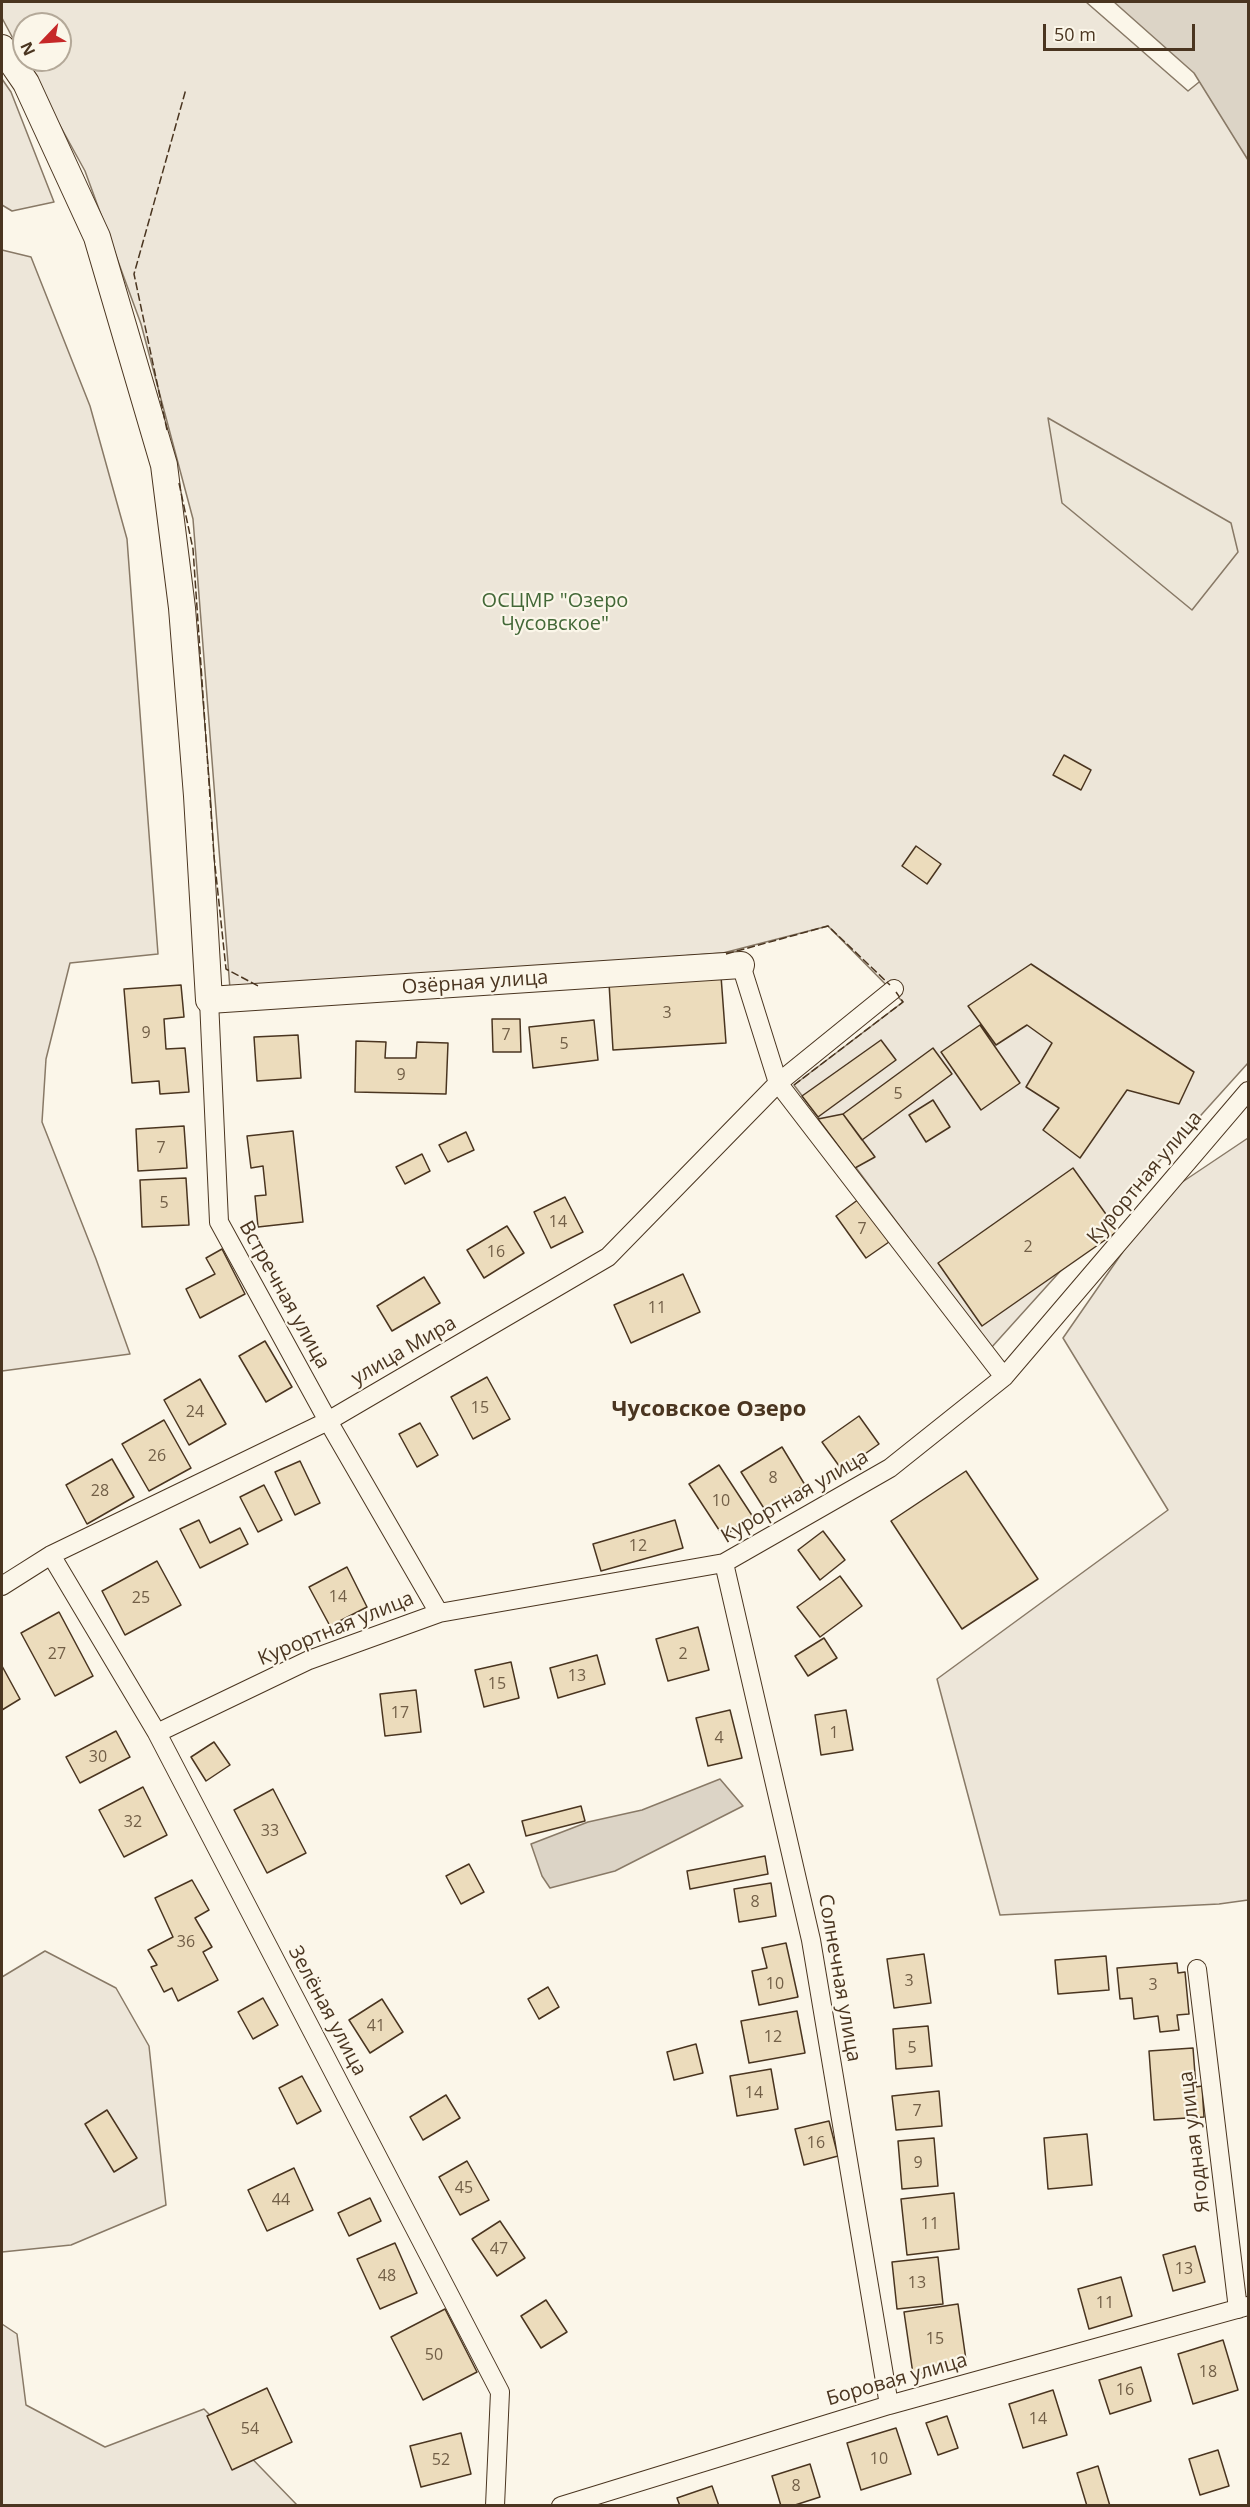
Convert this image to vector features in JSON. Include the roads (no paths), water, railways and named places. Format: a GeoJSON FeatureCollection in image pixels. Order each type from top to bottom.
{"type":"FeatureCollection","features":[{"type":"Feature","properties":{"kind":"street"},"geometry":{"type":"LineString","coordinates":[[2,48],[26,83],[97,237],[164,465],[182,608],[197,796],[209,1000]]}},
{"type":"Feature","properties":{"kind":"street"},"geometry":{"type":"LineString","coordinates":[[741,965],[778,1083],[1004,1377]]}},
{"type":"Feature","properties":{"kind":"street","name":"Озёрная улица"},"geometry":{"type":"LineString","coordinates":[[209,1000],[741,965]]}},
{"type":"Feature","properties":{"kind":"street","name":"улица Мира"},"geometry":{"type":"LineString","coordinates":[[2,1586],[51,1556],[328,1421],[608,1257],[778,1083],[894,990]]}},
{"type":"Feature","properties":{"kind":"street","name":"Встречная улица"},"geometry":{"type":"LineString","coordinates":[[209,1000],[219,1222],[328,1421],[439,1613]]}},
{"type":"Feature","properties":{"kind":"street","name":"Курортная улица"},"geometry":{"type":"LineString","coordinates":[[157,1733],[309,1660],[439,1613],[724,1563],[890,1468],[1004,1377],[1248,1091]]}},
{"type":"Feature","properties":{"kind":"street","name":"Зелёная улица"},"geometry":{"type":"LineString","coordinates":[[51,1556],[157,1733],[500,2392],[495,2505]]}},
{"type":"Feature","properties":{"kind":"street","name":"Солнечная улица"},"geometry":{"type":"LineString","coordinates":[[724,1563],[811,1940],[888,2405]]}},
{"type":"Feature","properties":{"kind":"street","name":"Ягодная улица"},"geometry":{"type":"LineString","coordinates":[[1197,1969],[1243,2307]]}},
{"type":"Feature","properties":{"kind":"street","name":"Боровая улица"},"geometry":{"type":"LineString","coordinates":[[561,2505],[888,2405],[1243,2307]]}},
{"type":"Feature","properties":{"kind":"district","name":"Чусовское Озеро"},"geometry":{"type":"Point","coordinates":[709,1410]}},
{"type":"Feature","properties":{"kind":"park label","name":"ОСЦМР \"Озеро Чусовское\""},"geometry":{"type":"Point","coordinates":[555,612]}}]}
